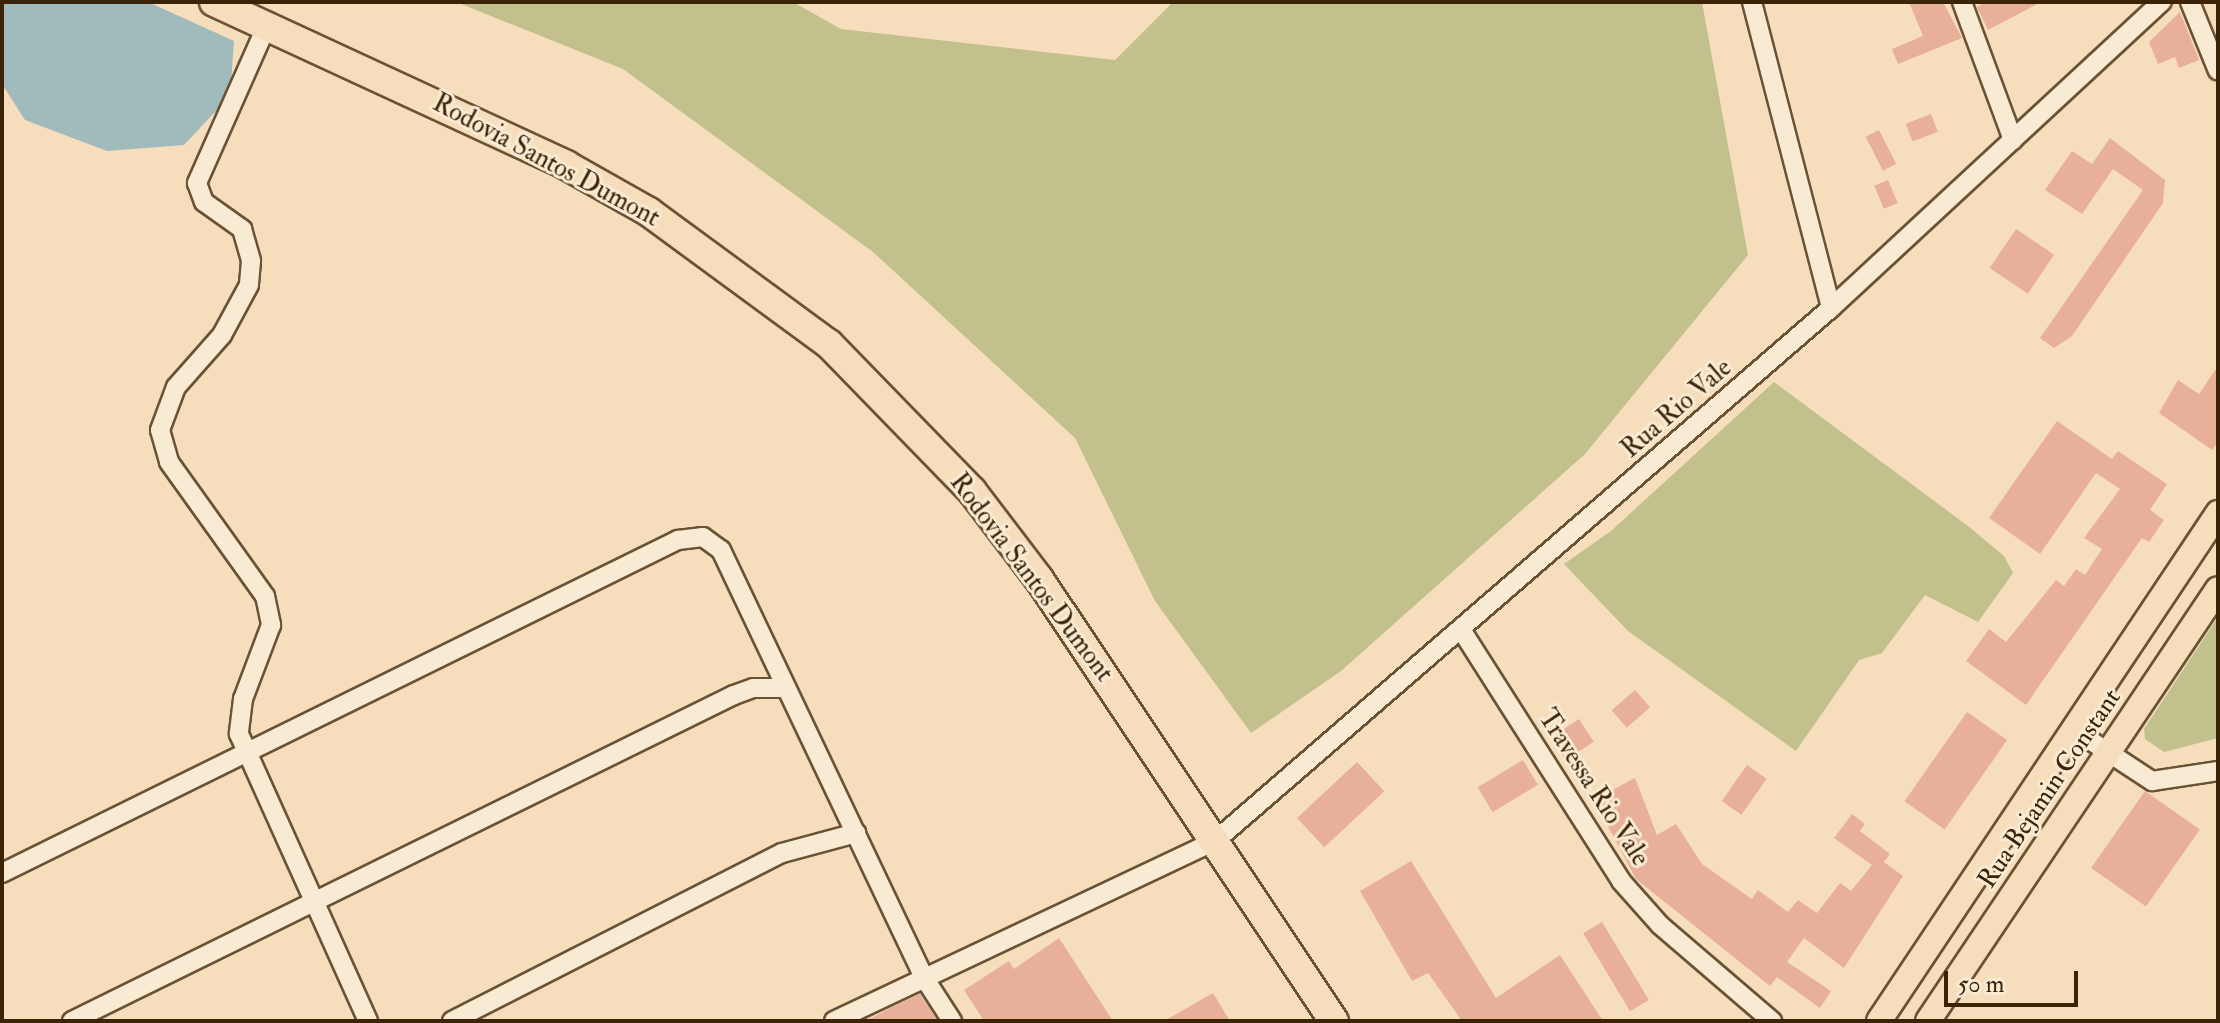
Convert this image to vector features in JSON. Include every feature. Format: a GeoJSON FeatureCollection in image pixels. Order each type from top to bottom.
{"type":"FeatureCollection","features":[{"type":"Feature","properties":{"kind":"highway","name":"Rodovia Santos Dumont"},"geometry":{"type":"LineString","coordinates":[[214,2],[492,127],[649,212],[829,344],[972,491],[1215,841],[1334,1021]]}},
{"type":"Feature","properties":{"kind":"main road"},"geometry":{"type":"LineString","coordinates":[[1879,1021],[2073,729],[2215,524]]}},
{"type":"Feature","properties":{"kind":"main road","name":"Rua Bejamin Constant"},"geometry":{"type":"LineString","coordinates":[[1928,1021],[2218,589]]}},
{"type":"Feature","properties":{"kind":"street"},"geometry":{"type":"LineString","coordinates":[[1752,2],[1831,308]]}},
{"type":"Feature","properties":{"kind":"street"},"geometry":{"type":"LineString","coordinates":[[1962,2],[2013,140]]}},
{"type":"Feature","properties":{"kind":"street","name":"Rua Rio Vale"},"geometry":{"type":"LineString","coordinates":[[834,1021],[923,976],[1215,841],[1462,631],[1831,308],[2162,2]]}},
{"type":"Feature","properties":{"kind":"street"},"geometry":{"type":"LineString","coordinates":[[2190,2],[2218,71]]}},
{"type":"Feature","properties":{"kind":"street"},"geometry":{"type":"LineString","coordinates":[[267,25],[197,183],[204,202],[242,229],[251,261],[249,285],[222,335],[176,387],[160,430],[169,462],[265,596],[271,625],[240,715],[244,754],[368,1021]]}},
{"type":"Feature","properties":{"kind":"street"},"geometry":{"type":"LineString","coordinates":[[2,873],[692,537],[713,541],[721,550],[923,976],[952,1021]]}},
{"type":"Feature","properties":{"kind":"street","name":"Travessa Rio Vale"},"geometry":{"type":"LineString","coordinates":[[1462,631],[1621,881],[1660,925],[1772,1021]]}},
{"type":"Feature","properties":{"kind":"street"},"geometry":{"type":"LineString","coordinates":[[72,1021],[734,695],[753,688],[786,688]]}},
{"type":"Feature","properties":{"kind":"street"},"geometry":{"type":"LineString","coordinates":[[2073,729],[2152,781],[2218,771]]}},
{"type":"Feature","properties":{"kind":"street"},"geometry":{"type":"LineString","coordinates":[[452,1021],[782,853],[856,833]]}},
{"type":"Feature","properties":{"kind":"shaded area"},"geometry":{"type":"Polygon","coordinates":[[[456,2],[793,2],[841,29],[1115,60],[1173,2],[1702,2],[1748,255],[1585,454],[1341,671],[1251,733],[1155,601],[1075,438],[873,252],[623,69],[456,2]]]}},
{"type":"Feature","properties":{"kind":"shaded area"},"geometry":{"type":"Polygon","coordinates":[[[1774,382],[1968,526],[2004,556],[2013,573],[1978,622],[1925,595],[1882,653],[1859,660],[1796,751],[1628,631],[1564,564],[1611,531],[1774,382]]]}},
{"type":"Feature","properties":{"kind":"shaded area"},"geometry":{"type":"Polygon","coordinates":[[[2218,617],[2218,738],[2164,752],[2145,739],[2144,729],[2218,617]]]}},
{"type":"Feature","properties":{"kind":"water"},"geometry":{"type":"Polygon","coordinates":[[[2,2],[148,2],[234,41],[230,96],[184,145],[107,151],[25,120],[2,84],[2,2]]]}},
{"type":"Feature","properties":{"kind":"building"},"geometry":{"type":"Polygon","coordinates":[[[1909,2],[1943,2],[1962,38],[1898,64],[1892,49],[1923,36],[1909,2]]]}},
{"type":"Feature","properties":{"kind":"building"},"geometry":{"type":"Polygon","coordinates":[[[1985,2],[2041,2],[1988,30],[1977,7],[1985,2]]]}},
{"type":"Feature","properties":{"kind":"building"},"geometry":{"type":"Polygon","coordinates":[[[2180,12],[2199,60],[2179,68],[2175,57],[2158,64],[2149,42],[2180,12]]]}},
{"type":"Feature","properties":{"kind":"building"},"geometry":{"type":"Polygon","coordinates":[[[1931,114],[1938,132],[1913,141],[1906,124],[1931,114]]]}},
{"type":"Feature","properties":{"kind":"building"},"geometry":{"type":"Polygon","coordinates":[[[1879,130],[1896,164],[1883,171],[1866,137],[1879,130]]]}},
{"type":"Feature","properties":{"kind":"building"},"geometry":{"type":"Polygon","coordinates":[[[2110,138],[2165,180],[2163,203],[2072,336],[2054,348],[2040,338],[2143,190],[2113,169],[2082,214],[2045,190],[2072,151],[2092,164],[2110,138]]]}},
{"type":"Feature","properties":{"kind":"building"},"geometry":{"type":"Polygon","coordinates":[[[1888,180],[1898,203],[1884,209],[1874,186],[1888,180]]]}},
{"type":"Feature","properties":{"kind":"building"},"geometry":{"type":"Polygon","coordinates":[[[2016,229],[2054,255],[2028,294],[1990,268],[2016,229]]]}},
{"type":"Feature","properties":{"kind":"building"},"geometry":{"type":"Polygon","coordinates":[[[2218,366],[2218,442],[2212,450],[2159,413],[2178,380],[2199,394],[2218,366]]]}},
{"type":"Feature","properties":{"kind":"building"},"geometry":{"type":"Polygon","coordinates":[[[2057,421],[2112,459],[2118,451],[2167,484],[2150,510],[2164,520],[2149,542],[2142,538],[2026,705],[1966,661],[1989,629],[2006,642],[2056,580],[2064,586],[2076,569],[2085,575],[2102,549],[2084,538],[2120,489],[2096,473],[2040,554],[1989,518],[2057,421]]]}},
{"type":"Feature","properties":{"kind":"building"},"geometry":{"type":"Polygon","coordinates":[[[1635,690],[1650,707],[1627,728],[1612,710],[1635,690]]]}},
{"type":"Feature","properties":{"kind":"building"},"geometry":{"type":"Polygon","coordinates":[[[1967,712],[2007,740],[1945,829],[1904,801],[1967,712]]]}},
{"type":"Feature","properties":{"kind":"building"},"geometry":{"type":"Polygon","coordinates":[[[1579,719],[1594,742],[1565,760],[1550,738],[1579,719]]]}},
{"type":"Feature","properties":{"kind":"building"},"geometry":{"type":"Polygon","coordinates":[[[1523,760],[1538,785],[1493,812],[1478,787],[1523,760]]]}},
{"type":"Feature","properties":{"kind":"building"},"geometry":{"type":"Polygon","coordinates":[[[1357,762],[1384,791],[1324,847],[1297,818],[1357,762]]]}},
{"type":"Feature","properties":{"kind":"building"},"geometry":{"type":"Polygon","coordinates":[[[1747,765],[1767,779],[1741,815],[1722,801],[1747,765]]]}},
{"type":"Feature","properties":{"kind":"building"},"geometry":{"type":"Polygon","coordinates":[[[1635,778],[1657,835],[1676,824],[1702,864],[1752,899],[1758,890],[1788,912],[1798,900],[1817,913],[1840,883],[1851,891],[1872,865],[1834,838],[1852,814],[1865,824],[1860,831],[1890,854],[1884,862],[1903,876],[1844,968],[1804,938],[1787,962],[1831,991],[1820,1008],[1777,977],[1770,986],[1636,879],[1594,800],[1635,778]]]}},
{"type":"Feature","properties":{"kind":"building"},"geometry":{"type":"Polygon","coordinates":[[[2145,791],[2200,829],[2146,906],[2091,868],[2145,791]]]}},
{"type":"Feature","properties":{"kind":"building"},"geometry":{"type":"Polygon","coordinates":[[[1411,861],[1496,998],[1560,955],[1603,1021],[1462,1021],[1428,973],[1412,981],[1360,891],[1411,861]]]}},
{"type":"Feature","properties":{"kind":"building"},"geometry":{"type":"Polygon","coordinates":[[[1602,922],[1649,1000],[1630,1011],[1583,933],[1602,922]]]}},
{"type":"Feature","properties":{"kind":"building"},"geometry":{"type":"Polygon","coordinates":[[[1059,938],[1113,1021],[984,1021],[964,990],[1009,961],[1014,969],[1059,938]]]}},
{"type":"Feature","properties":{"kind":"building"},"geometry":{"type":"Polygon","coordinates":[[[1213,993],[1230,1021],[1164,1021],[1213,993]]]}},
{"type":"Feature","properties":{"kind":"building"},"geometry":{"type":"Polygon","coordinates":[[[920,994],[938,1021],[866,1021],[894,1006],[920,994]]]}}]}
